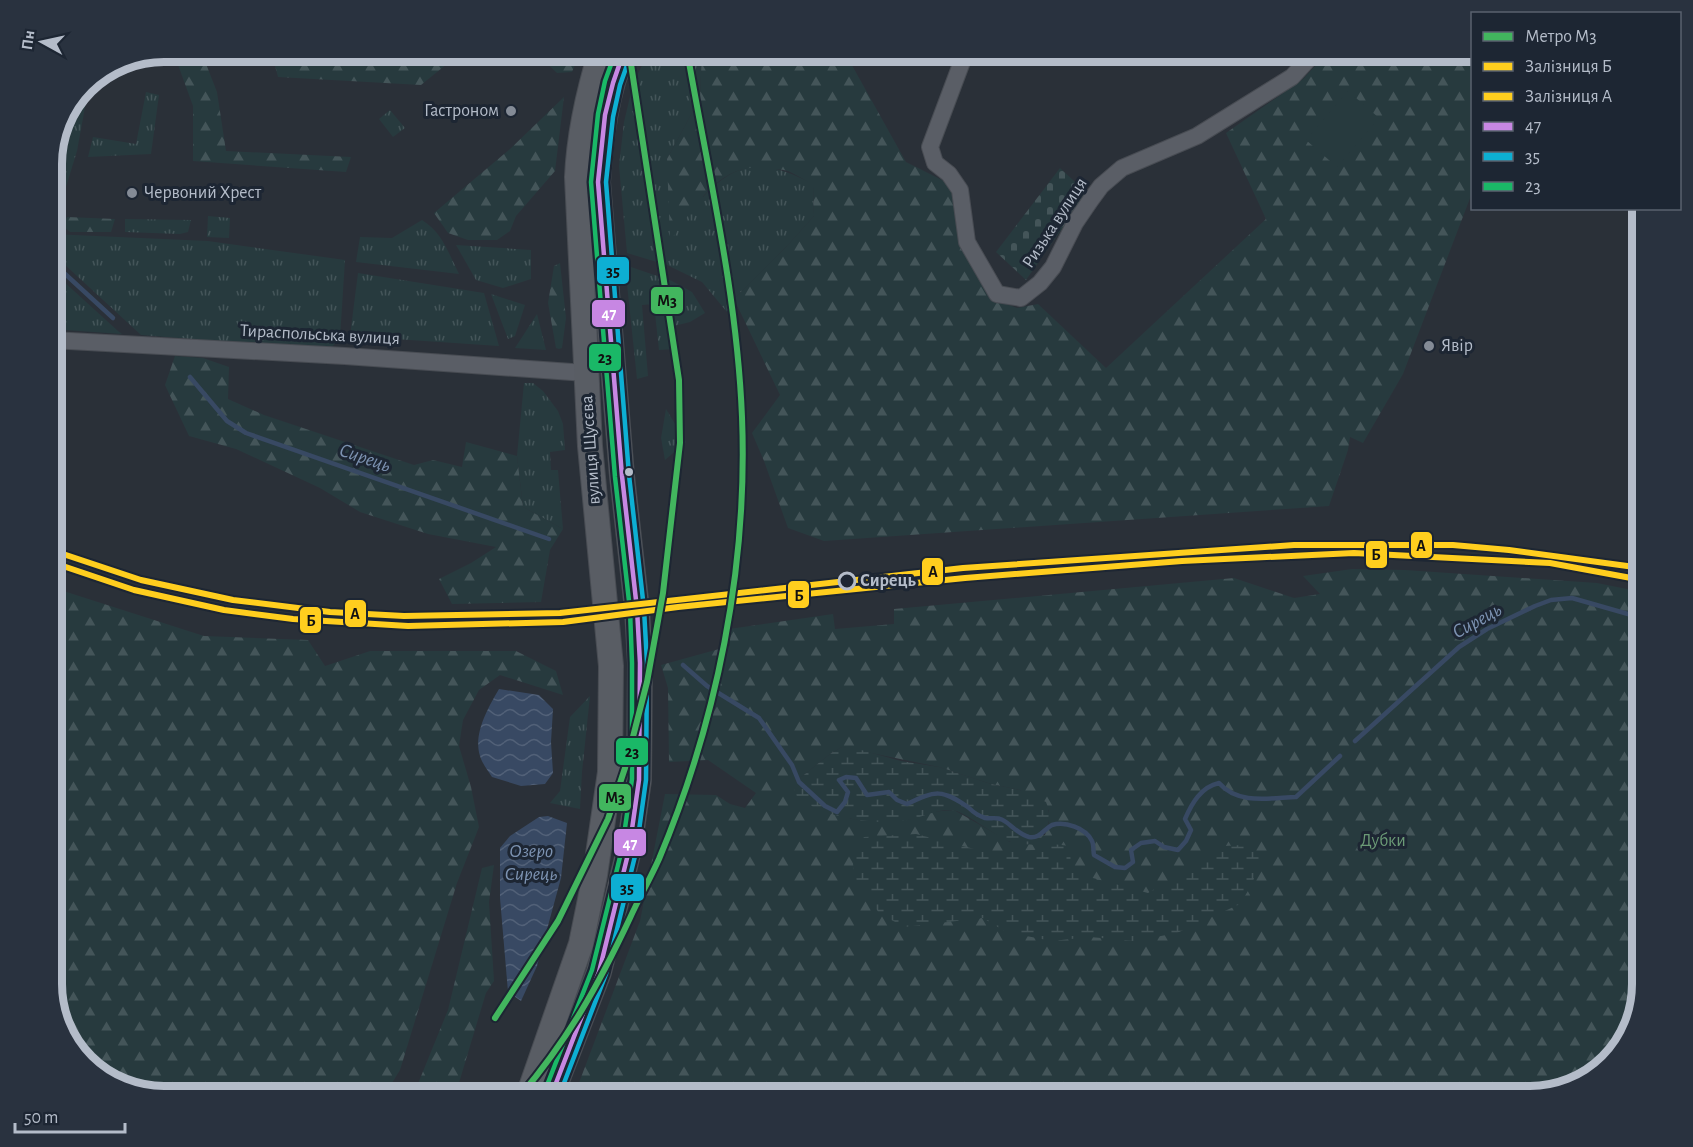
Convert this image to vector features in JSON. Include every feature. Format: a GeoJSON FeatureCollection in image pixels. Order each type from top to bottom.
{"type":"FeatureCollection","features":[{"type":"Feature","properties":{"kind":"main road","name":"вулиця Щусєва"},"geometry":{"type":"LineString","coordinates":[[531,1086],[581,944],[595,875],[610,772],[611,666],[595,503],[586,373],[577,177],[579,140],[586,101],[598,62]]}},
{"type":"Feature","properties":{"kind":"main road","name":"вулиця Щусєва"},"geometry":{"type":"LineString","coordinates":[[555,1086],[599,972],[629,850],[639,780],[637,609],[629,549],[598,182],[601,141],[608,98],[620,62]]}},
{"type":"Feature","properties":{"kind":"street","name":"Ризька вулиця"},"geometry":{"type":"LineString","coordinates":[[962,62],[930,147],[936,163],[949,174],[960,190],[967,242],[997,294],[1021,298],[1040,283],[1053,267],[1075,223],[1090,201],[1101,186],[1122,168],[1197,136],[1292,76],[1305,62]]}},
{"type":"Feature","properties":{"kind":"street","name":"Тираспольська вулиця"},"geometry":{"type":"LineString","coordinates":[[62,341],[345,356],[586,373]]}},
{"type":"Feature","properties":{"kind":"green space"},"geometry":{"type":"Polygon","coordinates":[[[177,62],[205,62],[217,92],[226,151],[351,157],[346,172],[193,161],[193,106],[177,62]]]}},
{"type":"Feature","properties":{"kind":"green space"},"geometry":{"type":"Polygon","coordinates":[[[274,62],[449,62],[421,85],[278,77],[274,62]]]}},
{"type":"Feature","properties":{"kind":"green space"},"geometry":{"type":"Polygon","coordinates":[[[545,62],[576,62],[572,72],[557,73],[545,62]]]}},
{"type":"Feature","properties":{"kind":"green space"},"geometry":{"type":"Polygon","coordinates":[[[644,62],[702,62],[700,98],[667,159],[703,197],[729,175],[742,169],[755,167],[768,167],[782,171],[813,184],[814,216],[734,299],[727,312],[702,282],[667,265],[627,253],[619,166],[624,122],[633,84],[644,62]]]}},
{"type":"Feature","properties":{"kind":"green space"},"geometry":{"type":"Polygon","coordinates":[[[702,62],[850,62],[906,162],[950,184],[996,300],[1017,308],[1038,304],[1106,368],[1266,219],[1226,133],[1303,79],[1319,62],[1471,62],[1471,196],[1403,374],[1363,443],[1350,437],[1348,450],[1329,506],[824,541],[788,528],[752,433],[780,395],[734,299],[814,216],[813,185],[782,170],[748,168],[733,173],[720,180],[709,190],[670,241],[667,159],[700,98],[702,62]]]}},
{"type":"Feature","properties":{"kind":"green space"},"geometry":{"type":"Polygon","coordinates":[[[1348,91],[1379,118],[1337,167],[1306,140],[1348,91]]]}},
{"type":"Feature","properties":{"kind":"green space"},"geometry":{"type":"Polygon","coordinates":[[[146,92],[159,95],[151,154],[88,157],[93,137],[136,144],[146,92]]]}},
{"type":"Feature","properties":{"kind":"green space"},"geometry":{"type":"Polygon","coordinates":[[[564,97],[555,171],[516,216],[510,231],[497,240],[468,240],[448,233],[434,213],[510,149],[564,97]]]}},
{"type":"Feature","properties":{"kind":"green space"},"geometry":{"type":"Polygon","coordinates":[[[87,98],[77,151],[62,200],[62,165],[74,116],[87,98]]]}},
{"type":"Feature","properties":{"kind":"green space"},"geometry":{"type":"Polygon","coordinates":[[[390,110],[405,128],[393,137],[379,119],[390,110]]]}},
{"type":"Feature","properties":{"kind":"green space"},"geometry":{"type":"Polygon","coordinates":[[[1060,168],[1087,193],[1026,280],[996,252],[1060,168]]]}},
{"type":"Feature","properties":{"kind":"green space"},"geometry":{"type":"Polygon","coordinates":[[[208,216],[230,218],[229,238],[207,237],[208,216]]]}},
{"type":"Feature","properties":{"kind":"green space"},"geometry":{"type":"Polygon","coordinates":[[[67,217],[115,219],[111,232],[70,232],[63,226],[67,217]]]}},
{"type":"Feature","properties":{"kind":"green space"},"geometry":{"type":"Polygon","coordinates":[[[125,219],[191,220],[188,232],[180,234],[125,232],[125,219]]]}},
{"type":"Feature","properties":{"kind":"green space"},"geometry":{"type":"Polygon","coordinates":[[[422,220],[440,237],[459,274],[356,262],[360,237],[392,238],[422,220]]]}},
{"type":"Feature","properties":{"kind":"green space"},"geometry":{"type":"Polygon","coordinates":[[[62,234],[208,241],[345,260],[340,338],[329,350],[141,335],[62,262],[62,234]]]}},
{"type":"Feature","properties":{"kind":"green space"},"geometry":{"type":"Polygon","coordinates":[[[456,245],[531,250],[531,279],[503,288],[476,280],[456,245]]]}},
{"type":"Feature","properties":{"kind":"green space"},"geometry":{"type":"Polygon","coordinates":[[[560,263],[566,318],[562,348],[559,349],[556,348],[548,303],[554,266],[560,263]]]}},
{"type":"Feature","properties":{"kind":"green space"},"geometry":{"type":"Polygon","coordinates":[[[625,265],[672,281],[692,292],[705,313],[690,322],[674,326],[674,349],[659,350],[654,304],[642,305],[648,376],[637,379],[625,265]]]}},
{"type":"Feature","properties":{"kind":"green space"},"geometry":{"type":"Polygon","coordinates":[[[358,273],[484,293],[499,346],[350,336],[358,273]]]}},
{"type":"Feature","properties":{"kind":"green space"},"geometry":{"type":"Polygon","coordinates":[[[62,280],[118,331],[122,334],[62,330],[62,280]]]}},
{"type":"Feature","properties":{"kind":"green space"},"geometry":{"type":"Polygon","coordinates":[[[491,294],[525,305],[515,336],[508,339],[491,294]]]}},
{"type":"Feature","properties":{"kind":"green space"},"geometry":{"type":"Polygon","coordinates":[[[537,314],[546,350],[515,348],[537,314]]]}},
{"type":"Feature","properties":{"kind":"green space"},"geometry":{"type":"Polygon","coordinates":[[[175,356],[203,358],[229,367],[228,399],[264,415],[414,465],[433,460],[462,467],[466,442],[517,456],[523,507],[563,529],[550,550],[541,602],[452,604],[439,579],[496,547],[428,534],[360,512],[320,488],[236,449],[189,436],[165,385],[175,356]]]}},
{"type":"Feature","properties":{"kind":"green space"},"geometry":{"type":"Polygon","coordinates":[[[524,383],[533,383],[543,391],[558,411],[563,424],[565,450],[550,452],[551,470],[558,470],[563,529],[523,507],[517,456],[524,383]]]}},
{"type":"Feature","properties":{"kind":"green space"},"geometry":{"type":"Polygon","coordinates":[[[666,409],[686,442],[665,460],[661,438],[666,409]]]}},
{"type":"Feature","properties":{"kind":"green space","name":"Дубки"},"geometry":{"type":"Polygon","coordinates":[[[1352,569],[1405,570],[1597,583],[1632,590],[1631,996],[1626,1016],[1614,1040],[1597,1060],[1586,1068],[1556,1082],[1529,1086],[578,1086],[640,921],[665,794],[716,795],[730,804],[745,808],[756,793],[708,760],[669,762],[668,688],[661,665],[730,646],[729,629],[833,614],[835,629],[894,624],[894,609],[1234,578],[1294,598],[1320,594],[1303,576],[1352,569]],[[842,747],[795,782],[851,819],[894,821],[911,819],[930,812],[954,810],[1010,842],[1045,835],[1049,823],[1049,810],[1020,790],[991,784],[939,767],[842,747]]]}},
{"type":"Feature","properties":{"kind":"green space"},"geometry":{"type":"Polygon","coordinates":[[[62,591],[204,636],[308,640],[325,666],[370,651],[516,651],[556,671],[563,695],[500,675],[479,690],[463,720],[459,746],[471,787],[479,827],[457,883],[400,1070],[390,1086],[151,1085],[137,1082],[107,1068],[87,1051],[75,1034],[65,1010],[62,990],[62,591]]]}},
{"type":"Feature","properties":{"kind":"green space"},"geometry":{"type":"Polygon","coordinates":[[[590,696],[580,809],[550,803],[560,791],[570,717],[590,696]]]}},
{"type":"Feature","properties":{"kind":"green space"},"geometry":{"type":"Polygon","coordinates":[[[842,747],[939,767],[991,784],[1020,790],[1046,802],[1049,814],[1048,825],[1035,845],[1022,844],[1008,841],[964,814],[952,810],[912,819],[883,822],[832,814],[804,802],[794,793],[795,782],[842,747]]]}},
{"type":"Feature","properties":{"kind":"green space"},"geometry":{"type":"Polygon","coordinates":[[[916,834],[986,852],[1034,850],[1052,844],[1070,846],[1071,872],[1148,893],[1225,846],[1242,845],[1254,849],[1262,858],[1251,886],[1240,904],[1177,933],[1134,941],[1090,937],[1052,941],[1006,932],[983,918],[904,927],[879,913],[855,878],[852,856],[864,837],[916,834]]]}},
{"type":"Feature","properties":{"kind":"green space"},"geometry":{"type":"Polygon","coordinates":[[[494,865],[489,902],[494,981],[486,993],[458,1086],[417,1086],[448,1010],[482,868],[494,865]]]}},
{"type":"Feature","properties":{"kind":"water","name":"Озеро Сирець"},"geometry":{"type":"Polygon","coordinates":[[[499,689],[539,695],[553,709],[551,742],[553,773],[545,784],[521,786],[492,777],[482,761],[478,748],[480,730],[499,689]]]}},
{"type":"Feature","properties":{"kind":"water","name":"Озеро Сирець"},"geometry":{"type":"Polygon","coordinates":[[[548,816],[567,823],[561,878],[537,966],[521,1001],[508,992],[500,898],[500,848],[510,836],[539,817],[548,816]]]}},
{"type":"Feature","properties":{"kind":"waterway","name":"Сирець"},"geometry":{"type":"LineString","coordinates":[[62,271],[113,318]]}},
{"type":"Feature","properties":{"kind":"waterway","name":"Сирець"},"geometry":{"type":"LineString","coordinates":[[190,377],[227,421],[246,433],[549,539]]}},
{"type":"Feature","properties":{"kind":"waterway","name":"Сирець"},"geometry":{"type":"LineString","coordinates":[[1355,741],[1459,647],[1487,629],[1535,606],[1551,600],[1572,598],[1632,615]]}},
{"type":"Feature","properties":{"kind":"waterway","name":"Сирець"},"geometry":{"type":"LineString","coordinates":[[683,665],[707,686],[759,718],[792,765],[799,782],[825,806],[837,812],[845,802],[848,792],[839,780],[846,777],[856,778],[867,795],[889,792],[897,800],[907,804],[932,794],[945,795],[985,818],[1003,820],[1029,837],[1039,835],[1057,824],[1080,829],[1089,836],[1093,843],[1094,855],[1115,867],[1125,868],[1133,862],[1131,850],[1141,843],[1155,841],[1164,847],[1178,850],[1186,841],[1191,830],[1185,819],[1191,807],[1198,796],[1213,785],[1219,783],[1235,795],[1255,799],[1296,797],[1340,756]]}},
{"type":"Feature","properties":{"kind":"metro line","name":"M3"},"geometry":{"type":"LineString","coordinates":[[495,1018],[558,921],[608,819],[625,768],[647,682],[663,593],[680,443],[679,380],[631,62]]}},
{"type":"Feature","properties":{"kind":"metro line","name":"M3"},"geometry":{"type":"LineString","coordinates":[[528,1086],[581,1011],[659,859],[697,753],[712,698],[734,586],[743,473],[739,371],[728,279],[689,62]]}},
{"type":"Feature","properties":{"kind":"rail line","name":"A"},"geometry":{"type":"LineString","coordinates":[[62,554],[141,580],[233,600],[330,612],[404,616],[560,613],[963,568],[1294,545],[1453,545],[1632,567]]}},
{"type":"Feature","properties":{"kind":"rail line","name":"Б"},"geometry":{"type":"LineString","coordinates":[[62,566],[134,590],[224,610],[293,619],[408,626],[563,622],[678,607],[965,578],[1182,561],[1354,553],[1550,563],[1632,578]]}},
{"type":"Feature","properties":{"kind":"transit line","name":"23"},"geometry":{"type":"LineString","coordinates":[[547,1086],[592,970],[622,849],[632,779],[630,610],[615,477],[591,182],[598,114],[612,62]]}},
{"type":"Feature","properties":{"kind":"transit line","name":"47"},"geometry":{"type":"LineString","coordinates":[[555,1086],[599,972],[629,850],[639,780],[640,663],[637,609],[622,476],[598,182],[605,115],[620,62]]}},
{"type":"Feature","properties":{"kind":"transit line","name":"35"},"geometry":{"type":"LineString","coordinates":[[563,1086],[606,974],[636,852],[646,780],[647,663],[644,609],[629,475],[606,182],[613,117],[628,62]]}},
{"type":"Feature","properties":{"kind":"place","name":"Гастроном"},"geometry":{"type":"Point","coordinates":[511,111]}},
{"type":"Feature","properties":{"kind":"place","name":"Червоний Хрест"},"geometry":{"type":"Point","coordinates":[132,193]}},
{"type":"Feature","properties":{"kind":"place","name":"Явір"},"geometry":{"type":"Point","coordinates":[1429,346]}},
{"type":"Feature","properties":{"kind":"place","name":"Сирець"},"geometry":{"type":"Point","coordinates":[847,581]}}]}
